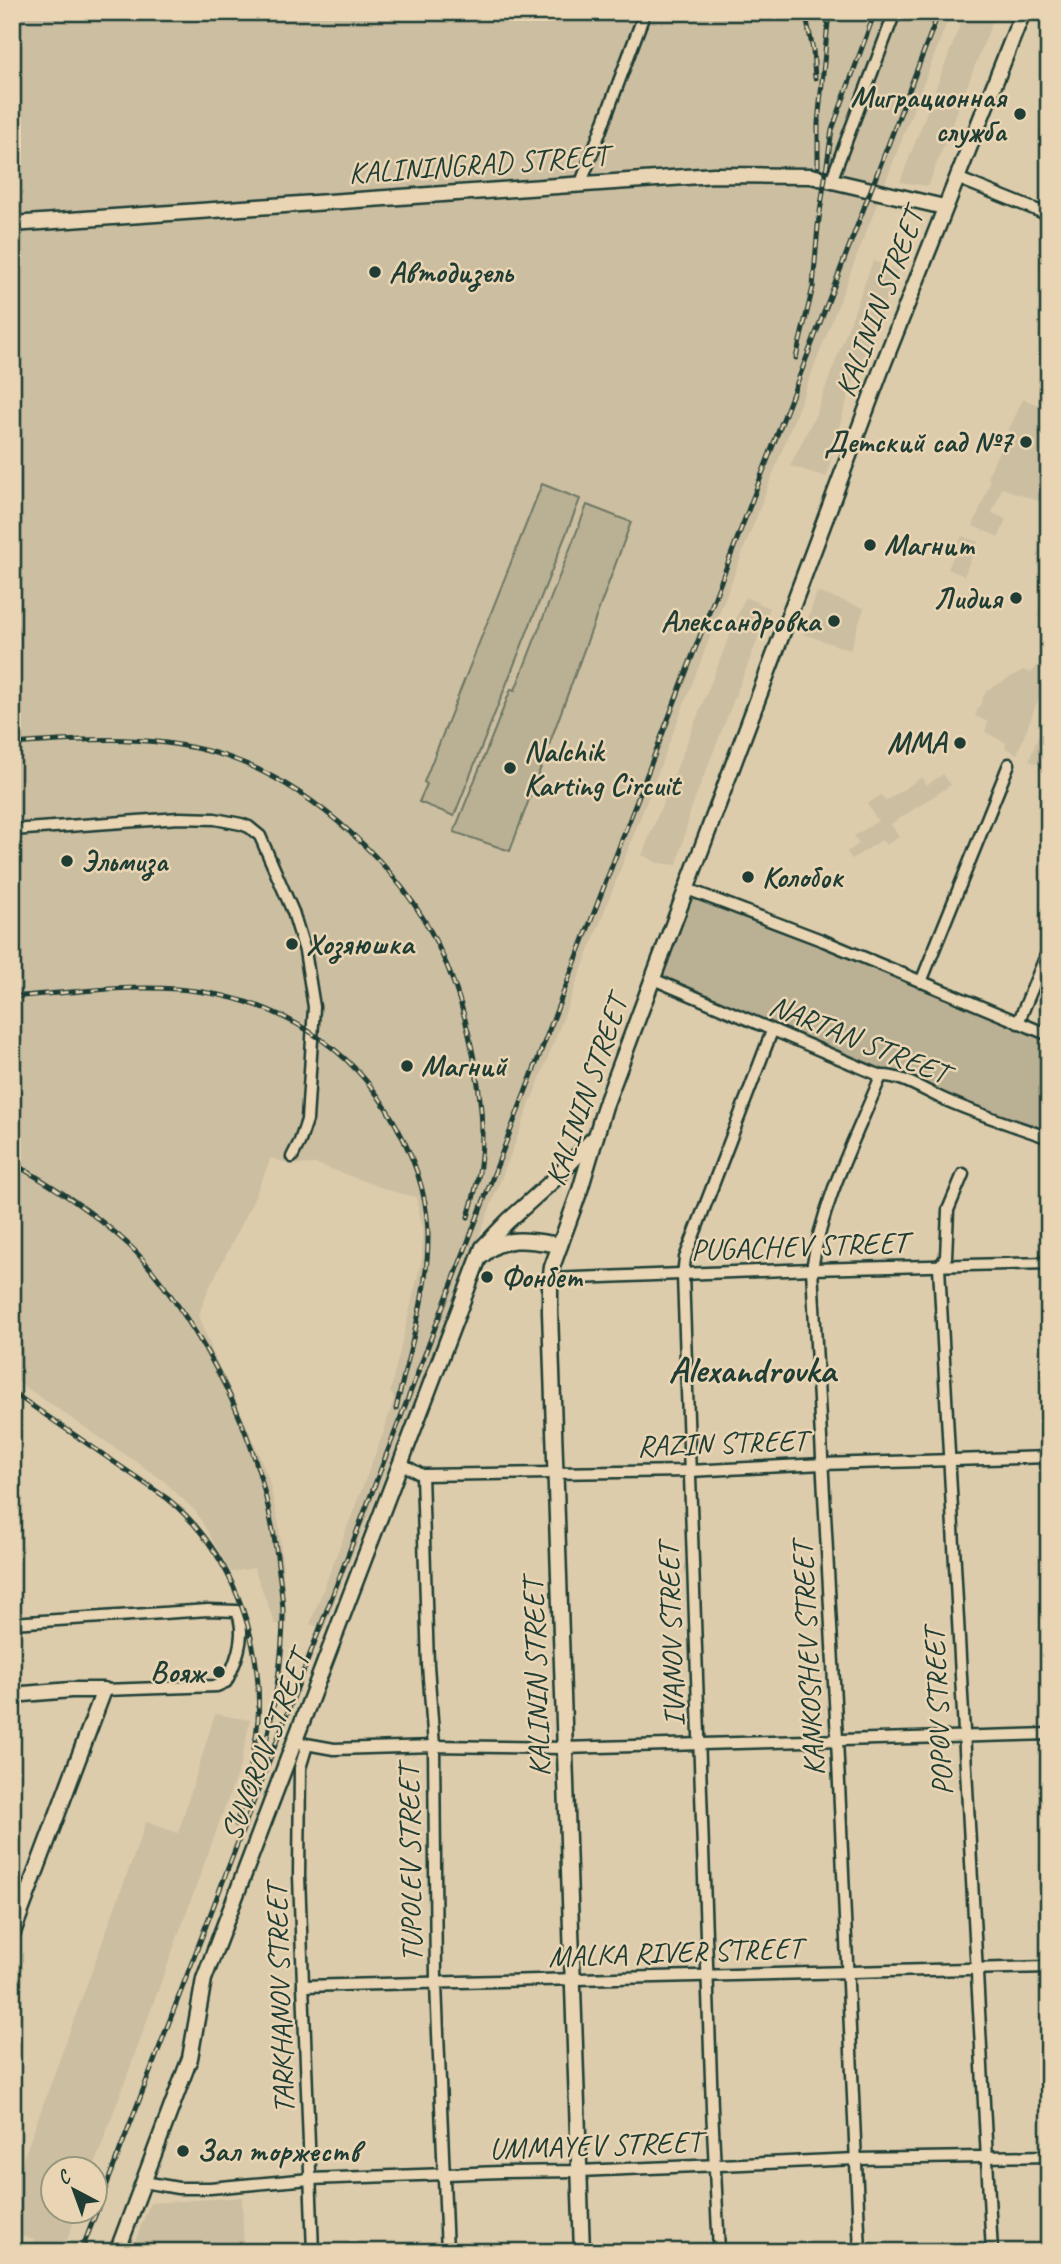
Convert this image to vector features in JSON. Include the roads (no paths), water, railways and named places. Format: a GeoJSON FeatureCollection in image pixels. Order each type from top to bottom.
{"type":"FeatureCollection","features":[{"type":"Feature","properties":{"kind":"main road","name":"KALININ STREET"},"geometry":{"type":"LineString","coordinates":[[582,2252],[550,1279],[596,1136],[653,979],[875,385],[1023,12]]}},
{"type":"Feature","properties":{"kind":"main road","name":"KALININGRAD STREET"},"geometry":{"type":"LineString","coordinates":[[12,224],[581,183],[765,174],[811,176],[944,207]]}},
{"type":"Feature","properties":{"kind":"main road","name":"SUVOROV STREET"},"geometry":{"type":"LineString","coordinates":[[117,2252],[190,2058],[204,1979],[301,1744],[400,1464],[477,1262],[487,1241],[565,1170],[596,1136]]}},
{"type":"Feature","properties":{"kind":"main road"},"geometry":{"type":"LineString","coordinates":[[477,1262],[486,1251],[509,1241],[522,1239],[560,1245]]}},
{"type":"Feature","properties":{"kind":"main road"},"geometry":{"type":"LineString","coordinates":[[12,1695],[104,1690],[12,1935]]}},
{"type":"Feature","properties":{"kind":"street"},"geometry":{"type":"LineString","coordinates":[[581,183],[645,12]]}},
{"type":"Feature","properties":{"kind":"street"},"geometry":{"type":"LineString","coordinates":[[831,181],[895,12]]}},
{"type":"Feature","properties":{"kind":"street"},"geometry":{"type":"LineString","coordinates":[[957,178],[1049,215]]}},
{"type":"Feature","properties":{"kind":"street"},"geometry":{"type":"LineString","coordinates":[[921,982],[1009,764]]}},
{"type":"Feature","properties":{"kind":"street"},"geometry":{"type":"LineString","coordinates":[[12,830],[180,818],[215,819],[241,824],[260,836],[293,912],[305,951],[314,1007],[307,1120],[292,1157]]}},
{"type":"Feature","properties":{"kind":"street"},"geometry":{"type":"LineString","coordinates":[[687,889],[1049,1035]]}},
{"type":"Feature","properties":{"kind":"street"},"geometry":{"type":"LineString","coordinates":[[1018,1023],[1049,948]]}},
{"type":"Feature","properties":{"kind":"street","name":"NARTAN STREET"},"geometry":{"type":"LineString","coordinates":[[653,979],[880,1076],[908,1083],[942,1099],[1049,1138]]}},
{"type":"Feature","properties":{"kind":"street","name":"IVANOV STREET"},"geometry":{"type":"LineString","coordinates":[[719,2252],[683,1275],[685,1258],[772,1031]]}},
{"type":"Feature","properties":{"kind":"street","name":"KANKOSHEV STREET"},"geometry":{"type":"LineString","coordinates":[[860,2252],[812,1269],[832,1195],[880,1076]]}},
{"type":"Feature","properties":{"kind":"street","name":"POPOV STREET"},"geometry":{"type":"LineString","coordinates":[[962,1174],[948,1210],[946,1257],[939,1267],[992,2252]]}},
{"type":"Feature","properties":{"kind":"street","name":"PUGACHEV STREET"},"geometry":{"type":"LineString","coordinates":[[550,1279],[1049,1263]]}},
{"type":"Feature","properties":{"kind":"street","name":"RAZIN STREET"},"geometry":{"type":"LineString","coordinates":[[400,1464],[422,1475],[689,1471],[1049,1457]]}},
{"type":"Feature","properties":{"kind":"street","name":"TUPOLEV STREET"},"geometry":{"type":"LineString","coordinates":[[422,1475],[433,1746],[436,1984],[447,2252]]}},
{"type":"Feature","properties":{"kind":"street"},"geometry":{"type":"LineString","coordinates":[[12,1623],[208,1610],[237,1611],[241,1638],[226,1682],[217,1686],[104,1690]]}},
{"type":"Feature","properties":{"kind":"street"},"geometry":{"type":"LineString","coordinates":[[301,1744],[334,1749],[433,1746],[564,1748],[1049,1734]]}},
{"type":"Feature","properties":{"kind":"street","name":"TARKHANOV STREET"},"geometry":{"type":"LineString","coordinates":[[301,1744],[299,1875],[313,2252]]}},
{"type":"Feature","properties":{"kind":"street","name":"MALKA RIVER STREET"},"geometry":{"type":"LineString","coordinates":[[303,1986],[1049,1966]]}},
{"type":"Feature","properties":{"kind":"street","name":"UMMAYEV STREET"},"geometry":{"type":"LineString","coordinates":[[144,2182],[178,2188],[210,2188],[310,2179],[856,2159],[1049,2156]]}},
{"type":"Feature","properties":{"kind":"railway"},"geometry":{"type":"LineString","coordinates":[[805,12],[813,50],[815,78]]}},
{"type":"Feature","properties":{"kind":"railway"},"geometry":{"type":"LineString","coordinates":[[818,166],[818,123],[829,12]]}},
{"type":"Feature","properties":{"kind":"railway"},"geometry":{"type":"LineString","coordinates":[[796,358],[813,287],[818,226],[832,130],[875,12]]}},
{"type":"Feature","properties":{"kind":"railway"},"geometry":{"type":"LineString","coordinates":[[81,2252],[939,12]]}},
{"type":"Feature","properties":{"kind":"railway"},"geometry":{"type":"LineString","coordinates":[[12,744],[94,740],[148,741],[201,749],[228,757],[260,770],[322,809],[378,859],[423,917],[456,988],[468,1031],[478,1085],[482,1138],[478,1178],[468,1217]]}},
{"type":"Feature","properties":{"kind":"railway"},"geometry":{"type":"LineString","coordinates":[[12,997],[136,988],[208,993],[239,1000],[296,1023],[346,1059],[386,1108],[402,1137],[415,1167],[427,1215],[427,1254],[422,1299],[396,1409]]}},
{"type":"Feature","properties":{"kind":"railway"},"geometry":{"type":"LineString","coordinates":[[12,1163],[88,1211],[142,1258],[195,1332],[213,1362],[242,1423],[254,1455],[271,1521],[283,1607],[280,1667],[263,1755]]}},
{"type":"Feature","properties":{"kind":"railway"},"geometry":{"type":"LineString","coordinates":[[12,1392],[168,1499],[190,1520],[225,1570],[248,1628],[258,1688],[255,1746],[236,1824]]}},
{"type":"Feature","properties":{"kind":"place","name":"Миграционная служба"},"geometry":{"type":"Point","coordinates":[1020,114]}},
{"type":"Feature","properties":{"kind":"place","name":"Автодизель"},"geometry":{"type":"Point","coordinates":[375,272]}},
{"type":"Feature","properties":{"kind":"place","name":"Детский сад №7"},"geometry":{"type":"Point","coordinates":[1026,442]}},
{"type":"Feature","properties":{"kind":"place","name":"Магнит"},"geometry":{"type":"Point","coordinates":[870,545]}},
{"type":"Feature","properties":{"kind":"place","name":"Лидия"},"geometry":{"type":"Point","coordinates":[1016,598]}},
{"type":"Feature","properties":{"kind":"place","name":"Александровка"},"geometry":{"type":"Point","coordinates":[834,621]}},
{"type":"Feature","properties":{"kind":"place","name":"MMA"},"geometry":{"type":"Point","coordinates":[960,743]}},
{"type":"Feature","properties":{"kind":"place","name":"Nalchik Karting Circuit"},"geometry":{"type":"Point","coordinates":[510,768]}},
{"type":"Feature","properties":{"kind":"place","name":"Эльмиза"},"geometry":{"type":"Point","coordinates":[67,861]}},
{"type":"Feature","properties":{"kind":"place","name":"Колобок"},"geometry":{"type":"Point","coordinates":[748,877]}},
{"type":"Feature","properties":{"kind":"place","name":"Хозяюшка"},"geometry":{"type":"Point","coordinates":[292,944]}},
{"type":"Feature","properties":{"kind":"place","name":"Магний"},"geometry":{"type":"Point","coordinates":[407,1066]}},
{"type":"Feature","properties":{"kind":"place","name":"Фонбет"},"geometry":{"type":"Point","coordinates":[487,1277]}},
{"type":"Feature","properties":{"kind":"place","name":"Вояж"},"geometry":{"type":"Point","coordinates":[219,1672]}},
{"type":"Feature","properties":{"kind":"place","name":"Зал торжеств"},"geometry":{"type":"Point","coordinates":[183,2151]}},
{"type":"Feature","properties":{"kind":"district","name":"Alexandrovka"},"geometry":{"type":"Point","coordinates":[752,1369]}}]}
